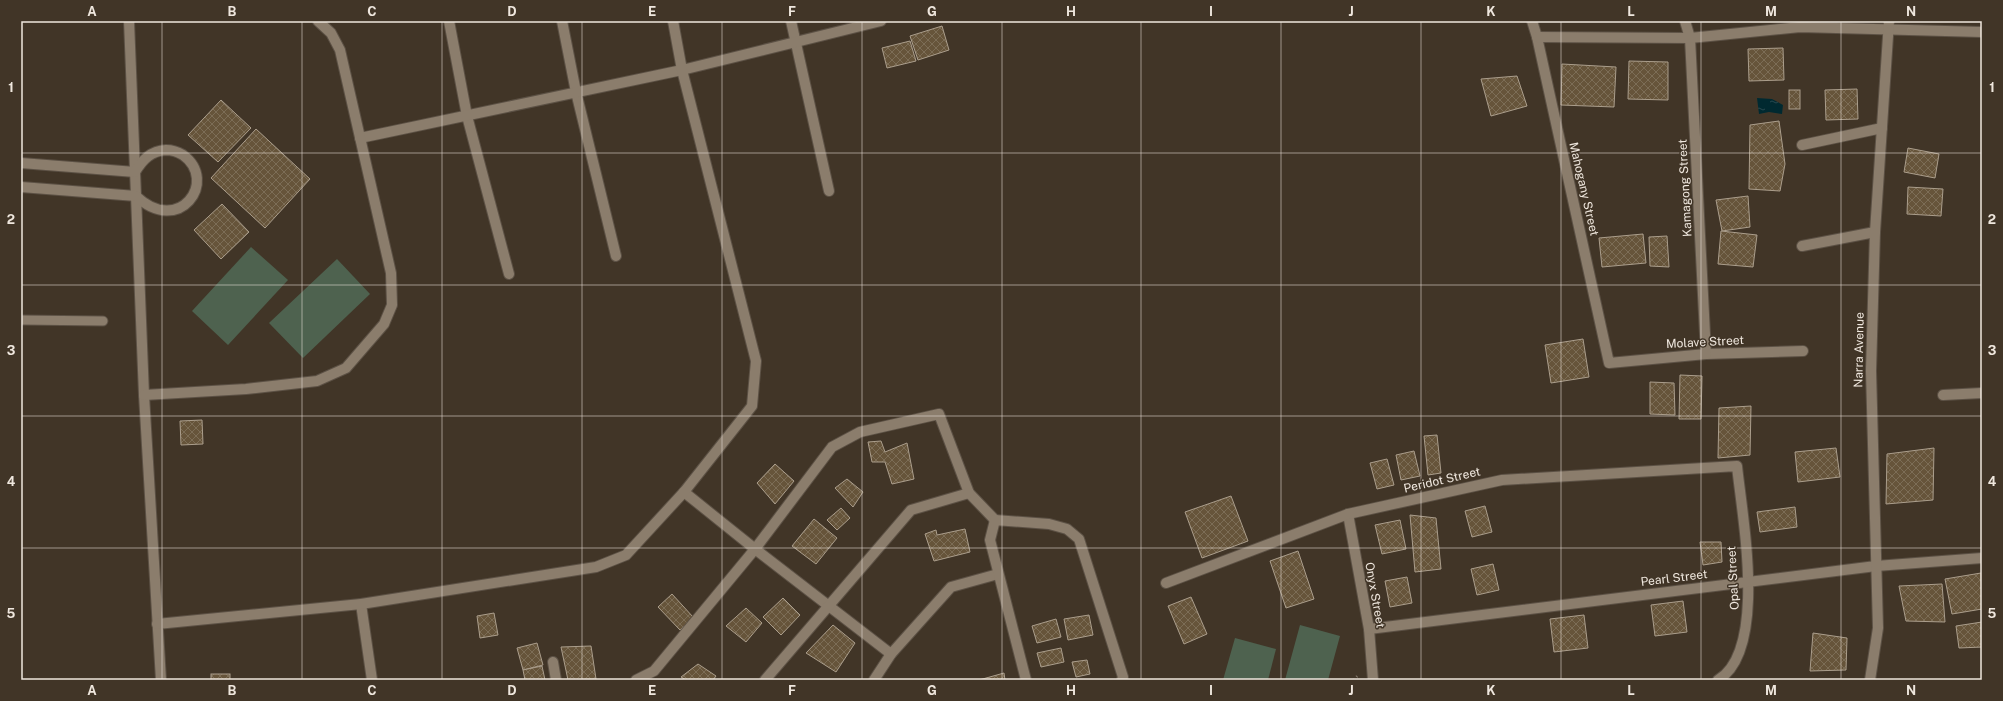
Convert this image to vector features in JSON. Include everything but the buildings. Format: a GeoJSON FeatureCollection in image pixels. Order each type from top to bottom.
{"type":"FeatureCollection","features":[{"type":"Feature","properties":{"kind":"street"},"geometry":{"type":"LineString","coordinates":[[129,21],[144,395],[161,680]]}},
{"type":"Feature","properties":{"kind":"street"},"geometry":{"type":"LineString","coordinates":[[144,395],[246,389],[317,381],[346,368],[384,324],[392,305],[391,273],[340,50],[331,33],[318,21]]}},
{"type":"Feature","properties":{"kind":"street"},"geometry":{"type":"LineString","coordinates":[[449,21],[467,116],[509,274]]}},
{"type":"Feature","properties":{"kind":"street"},"geometry":{"type":"LineString","coordinates":[[562,21],[576,92],[616,256]]}},
{"type":"Feature","properties":{"kind":"street"},"geometry":{"type":"LineString","coordinates":[[157,624],[361,604],[596,567],[626,555],[684,492],[752,406],[756,361],[682,70],[673,21]]}},
{"type":"Feature","properties":{"kind":"street"},"geometry":{"type":"LineString","coordinates":[[791,21],[829,191]]}},
{"type":"Feature","properties":{"kind":"street"},"geometry":{"type":"LineString","coordinates":[[360,138],[682,70],[881,21]]}},
{"type":"Feature","properties":{"kind":"street","name":"Mahogany Street"},"geometry":{"type":"LineString","coordinates":[[1532,21],[1537,37],[1609,363]]}},
{"type":"Feature","properties":{"kind":"street","name":"Kamagong Street"},"geometry":{"type":"LineString","coordinates":[[1685,21],[1690,38],[1706,354]]}},
{"type":"Feature","properties":{"kind":"street"},"geometry":{"type":"LineString","coordinates":[[1537,37],[1690,38],[1799,24],[1888,25],[1982,32]]}},
{"type":"Feature","properties":{"kind":"street","name":"Narra Avenue"},"geometry":{"type":"LineString","coordinates":[[1870,680],[1878,628],[1871,371],[1874,232],[1888,25]]}},
{"type":"Feature","properties":{"kind":"street"},"geometry":{"type":"LineString","coordinates":[[1802,145],[1882,128]]}},
{"type":"Feature","properties":{"kind":"street"},"geometry":{"type":"LineString","coordinates":[[21,187],[136,196],[144,204],[165,212],[185,206],[192,198],[196,188],[197,178],[194,168],[188,159],[180,153],[169,150],[159,151],[149,155],[141,162],[135,172]]}},
{"type":"Feature","properties":{"kind":"street"},"geometry":{"type":"LineString","coordinates":[[21,163],[135,172]]}},
{"type":"Feature","properties":{"kind":"street"},"geometry":{"type":"LineString","coordinates":[[1802,246],[1874,232]]}},
{"type":"Feature","properties":{"kind":"street","name":"Molave Street"},"geometry":{"type":"LineString","coordinates":[[1609,363],[1706,354],[1803,351]]}},
{"type":"Feature","properties":{"kind":"street"},"geometry":{"type":"LineString","coordinates":[[1943,395],[1982,393]]}},
{"type":"Feature","properties":{"kind":"street"},"geometry":{"type":"LineString","coordinates":[[636,680],[654,676],[755,549],[832,448],[860,432],[940,414],[969,492],[995,520],[1050,524],[1067,529],[1080,539],[1123,677],[1122,680]]}},
{"type":"Feature","properties":{"kind":"street","name":"Peridot Street"},"geometry":{"type":"LineString","coordinates":[[1166,583],[1348,514],[1502,480],[1736,466]]}},
{"type":"Feature","properties":{"kind":"street","name":"Opal Street"},"geometry":{"type":"LineString","coordinates":[[1718,680],[1726,675],[1739,656],[1747,623],[1748,582],[1736,466]]}},
{"type":"Feature","properties":{"kind":"street"},"geometry":{"type":"LineString","coordinates":[[684,492],[891,654]]}},
{"type":"Feature","properties":{"kind":"street"},"geometry":{"type":"LineString","coordinates":[[765,680],[911,510],[969,492]]}},
{"type":"Feature","properties":{"kind":"street","name":"Onyx Street"},"geometry":{"type":"LineString","coordinates":[[1348,514],[1369,629],[1373,680]]}},
{"type":"Feature","properties":{"kind":"street"},"geometry":{"type":"LineString","coordinates":[[995,520],[990,540],[1026,680]]}},
{"type":"Feature","properties":{"kind":"street","name":"Pearl Street"},"geometry":{"type":"LineString","coordinates":[[1369,629],[1876,566],[1982,558]]}},
{"type":"Feature","properties":{"kind":"street"},"geometry":{"type":"LineString","coordinates":[[874,680],[891,654],[951,586],[998,574]]}},
{"type":"Feature","properties":{"kind":"street"},"geometry":{"type":"LineString","coordinates":[[361,604],[372,680]]}},
{"type":"Feature","properties":{"kind":"street"},"geometry":{"type":"LineString","coordinates":[[553,662],[556,680]]}},
{"type":"Feature","properties":{"kind":"lane"},"geometry":{"type":"LineString","coordinates":[[21,320],[103,321]]}},
{"type":"Feature","properties":{"kind":"green space"},"geometry":{"type":"Polygon","coordinates":[[[251,247],[288,280],[228,345],[192,311],[251,247]]]}},
{"type":"Feature","properties":{"kind":"green space"},"geometry":{"type":"Polygon","coordinates":[[[337,259],[370,294],[303,358],[269,323],[337,259]]]}},
{"type":"Feature","properties":{"kind":"green space"},"geometry":{"type":"Polygon","coordinates":[[[1300,625],[1340,636],[1328,680],[1285,680],[1300,625]]]}},
{"type":"Feature","properties":{"kind":"green space"},"geometry":{"type":"Polygon","coordinates":[[[1235,638],[1276,649],[1268,680],[1223,680],[1235,638]]]}},
{"type":"Feature","properties":{"kind":"water"},"geometry":{"type":"Polygon","coordinates":[[[1757,98],[1772,99],[1783,105],[1782,114],[1769,112],[1759,114],[1757,98]]]}}]}
